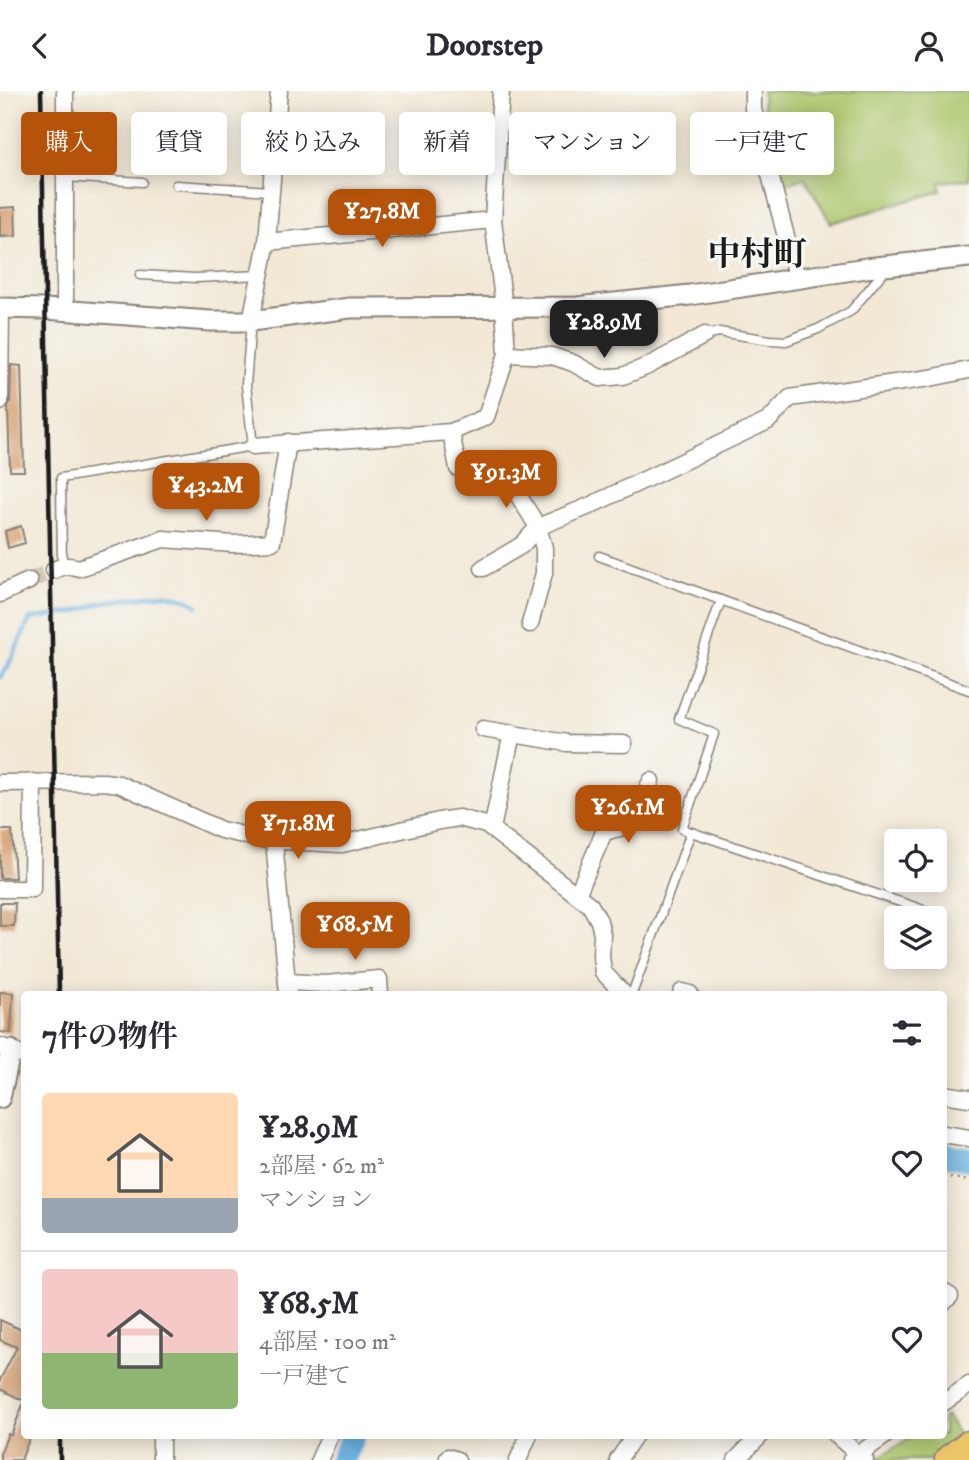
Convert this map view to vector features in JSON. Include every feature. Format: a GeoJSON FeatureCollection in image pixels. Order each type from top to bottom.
{"type":"FeatureCollection","features":[{"type":"Feature","properties":{"kind":"highway"},"geometry":{"type":"LineString","coordinates":[[950,1460],[969,1446]]}},
{"type":"Feature","properties":{"kind":"street"},"geometry":{"type":"LineString","coordinates":[[65,91],[65,311]]}},
{"type":"Feature","properties":{"kind":"street"},"geometry":{"type":"LineString","coordinates":[[277,112],[279,91]]}},
{"type":"Feature","properties":{"kind":"street"},"geometry":{"type":"LineString","coordinates":[[253,446],[451,432],[486,417],[507,354],[493,220],[501,91]]}},
{"type":"Feature","properties":{"kind":"street"},"geometry":{"type":"LineString","coordinates":[[753,91],[753,109],[797,279]]}},
{"type":"Feature","properties":{"kind":"street"},"geometry":{"type":"LineString","coordinates":[[251,321],[267,242],[272,175]]}},
{"type":"Feature","properties":{"kind":"street"},"geometry":{"type":"LineString","coordinates":[[267,242],[493,220]]}},
{"type":"Feature","properties":{"kind":"street"},"geometry":{"type":"LineString","coordinates":[[0,402],[0,309],[251,321],[350,308],[589,306],[690,295],[890,265],[969,257]]}},
{"type":"Feature","properties":{"kind":"street"},"geometry":{"type":"LineString","coordinates":[[507,354],[552,356],[573,363],[600,378],[623,376],[649,366],[705,335]]}},
{"type":"Feature","properties":{"kind":"street"},"geometry":{"type":"LineString","coordinates":[[483,568],[523,545],[538,527],[587,507],[768,421],[790,398],[930,379],[969,370]]}},
{"type":"Feature","properties":{"kind":"street"},"geometry":{"type":"LineString","coordinates":[[451,432],[458,468],[481,472],[519,495],[538,527],[544,548],[544,573],[530,624]]}},
{"type":"Feature","properties":{"kind":"street"},"geometry":{"type":"LineString","coordinates":[[58,568],[71,565],[79,568],[163,539],[234,544],[272,543],[288,442]]}},
{"type":"Feature","properties":{"kind":"street"},"geometry":{"type":"LineString","coordinates":[[0,594],[29,580]]}},
{"type":"Feature","properties":{"kind":"street"},"geometry":{"type":"LineString","coordinates":[[483,729],[567,743],[624,744]]}},
{"type":"Feature","properties":{"kind":"street"},"geometry":{"type":"LineString","coordinates":[[492,829],[512,733]]}},
{"type":"Feature","properties":{"kind":"street"},"geometry":{"type":"LineString","coordinates":[[577,895],[604,832],[630,825],[650,781]]}},
{"type":"Feature","properties":{"kind":"street"},"geometry":{"type":"LineString","coordinates":[[0,889],[33,889],[33,782]]}},
{"type":"Feature","properties":{"kind":"street"},"geometry":{"type":"LineString","coordinates":[[0,783],[118,784],[221,830],[265,841],[342,844],[459,818],[486,825],[590,905],[602,934],[603,972],[621,991]]}},
{"type":"Feature","properties":{"kind":"street"},"geometry":{"type":"LineString","coordinates":[[274,841],[287,988],[379,979],[380,991]]}},
{"type":"Feature","properties":{"kind":"street"},"geometry":{"type":"LineString","coordinates":[[0,1098],[12,1051]]}},
{"type":"Feature","properties":{"kind":"street"},"geometry":{"type":"LineString","coordinates":[[947,1095],[969,1098]]}},
{"type":"Feature","properties":{"kind":"street"},"geometry":{"type":"LineString","coordinates":[[947,1135],[969,1138]]}},
{"type":"Feature","properties":{"kind":"street"},"geometry":{"type":"LineString","coordinates":[[947,1400],[969,1385]]}},
{"type":"Feature","properties":{"kind":"street"},"geometry":{"type":"LineString","coordinates":[[161,1439],[161,1460]]}},
{"type":"Feature","properties":{"kind":"street"},"geometry":{"type":"LineString","coordinates":[[319,1460],[328,1439]]}},
{"type":"Feature","properties":{"kind":"street"},"geometry":{"type":"LineString","coordinates":[[518,1460],[527,1439]]}},
{"type":"Feature","properties":{"kind":"street"},"geometry":{"type":"LineString","coordinates":[[618,1460],[632,1439]]}},
{"type":"Feature","properties":{"kind":"street"},"geometry":{"type":"LineString","coordinates":[[736,1460],[757,1439]]}},
{"type":"Feature","properties":{"kind":"street"},"geometry":{"type":"LineString","coordinates":[[840,1439],[858,1458],[881,1439]]}},
{"type":"Feature","properties":{"kind":"lane"},"geometry":{"type":"LineString","coordinates":[[65,177],[142,182]]}},
{"type":"Feature","properties":{"kind":"lane"},"geometry":{"type":"LineString","coordinates":[[176,185],[271,191]]}},
{"type":"Feature","properties":{"kind":"lane"},"geometry":{"type":"LineString","coordinates":[[705,335],[719,333],[786,341],[818,329],[851,311],[890,265]]}},
{"type":"Feature","properties":{"kind":"lane"},"geometry":{"type":"LineString","coordinates":[[139,275],[196,278],[260,275]]}},
{"type":"Feature","properties":{"kind":"lane"},"geometry":{"type":"LineString","coordinates":[[58,568],[61,478],[253,446],[246,385],[251,321]]}},
{"type":"Feature","properties":{"kind":"lane"},"geometry":{"type":"LineString","coordinates":[[599,556],[969,690]]}},
{"type":"Feature","properties":{"kind":"lane"},"geometry":{"type":"LineString","coordinates":[[721,600],[679,719],[714,734],[682,829],[912,906]]}},
{"type":"Feature","properties":{"kind":"lane"},"geometry":{"type":"LineString","coordinates":[[633,991],[691,832]]}},
{"type":"Feature","properties":{"kind":"path"},"geometry":{"type":"LineString","coordinates":[[947,1177],[969,1181]]}},
{"type":"Feature","properties":{"kind":"green space"},"geometry":{"type":"Polygon","coordinates":[[[762,91],[969,91],[969,179],[940,182],[941,191],[831,223],[805,178],[785,184],[782,175],[834,175],[834,112],[763,112],[762,91]]]}},
{"type":"Feature","properties":{"kind":"green space"},"geometry":{"type":"Polygon","coordinates":[[[947,1417],[969,1450],[969,1460],[878,1458],[909,1439],[947,1439],[947,1417]]]}},
{"type":"Feature","properties":{"kind":"building"},"geometry":{"type":"Polygon","coordinates":[[[15,207],[16,236],[0,237],[0,208],[15,207]]]}},
{"type":"Feature","properties":{"kind":"building"},"geometry":{"type":"Polygon","coordinates":[[[11,365],[21,366],[24,471],[10,471],[8,408],[11,365]]]}},
{"type":"Feature","properties":{"kind":"building"},"geometry":{"type":"Polygon","coordinates":[[[21,526],[25,543],[8,548],[5,531],[21,526]]]}},
{"type":"Feature","properties":{"kind":"building"},"geometry":{"type":"Polygon","coordinates":[[[0,830],[12,830],[15,878],[0,878],[0,830]]]}},
{"type":"Feature","properties":{"kind":"building"},"geometry":{"type":"Polygon","coordinates":[[[0,903],[15,903],[14,926],[0,926],[0,903]]]}},
{"type":"Feature","properties":{"kind":"building"},"geometry":{"type":"Polygon","coordinates":[[[0,992],[13,993],[11,1033],[0,1032],[0,992]]]}},
{"type":"Feature","properties":{"kind":"building"},"geometry":{"type":"Polygon","coordinates":[[[0,1320],[21,1330],[21,1400],[0,1389],[0,1380],[17,1347],[0,1340],[0,1320]]]}},
{"type":"Feature","properties":{"kind":"building"},"geometry":{"type":"Polygon","coordinates":[[[21,1410],[21,1439],[29,1439],[21,1460],[0,1460],[8,1434],[11,1435],[21,1410]]]}},
{"type":"Feature","properties":{"kind":"waterway"},"geometry":{"type":"LineString","coordinates":[[0,677],[30,619],[75,612],[104,602],[165,594],[189,600],[197,606]]}},
{"type":"Feature","properties":{"kind":"waterway"},"geometry":{"type":"LineString","coordinates":[[947,1155],[969,1159]]}},
{"type":"Feature","properties":{"kind":"waterway"},"geometry":{"type":"LineString","coordinates":[[342,1460],[351,1439]]}},
{"type":"Feature","properties":{"kind":"tunnel"},"geometry":{"type":"LineString","coordinates":[[29,581],[54,570]]}},
{"type":"Feature","properties":{"kind":"railway"},"geometry":{"type":"LineString","coordinates":[[41,91],[59,991]]}},
{"type":"Feature","properties":{"kind":"railway"},"geometry":{"type":"LineString","coordinates":[[60,1439],[60,1460]]}},
{"type":"Feature","properties":{"kind":"district","name":"中村町"},"geometry":{"type":"Point","coordinates":[757,253]}}]}
